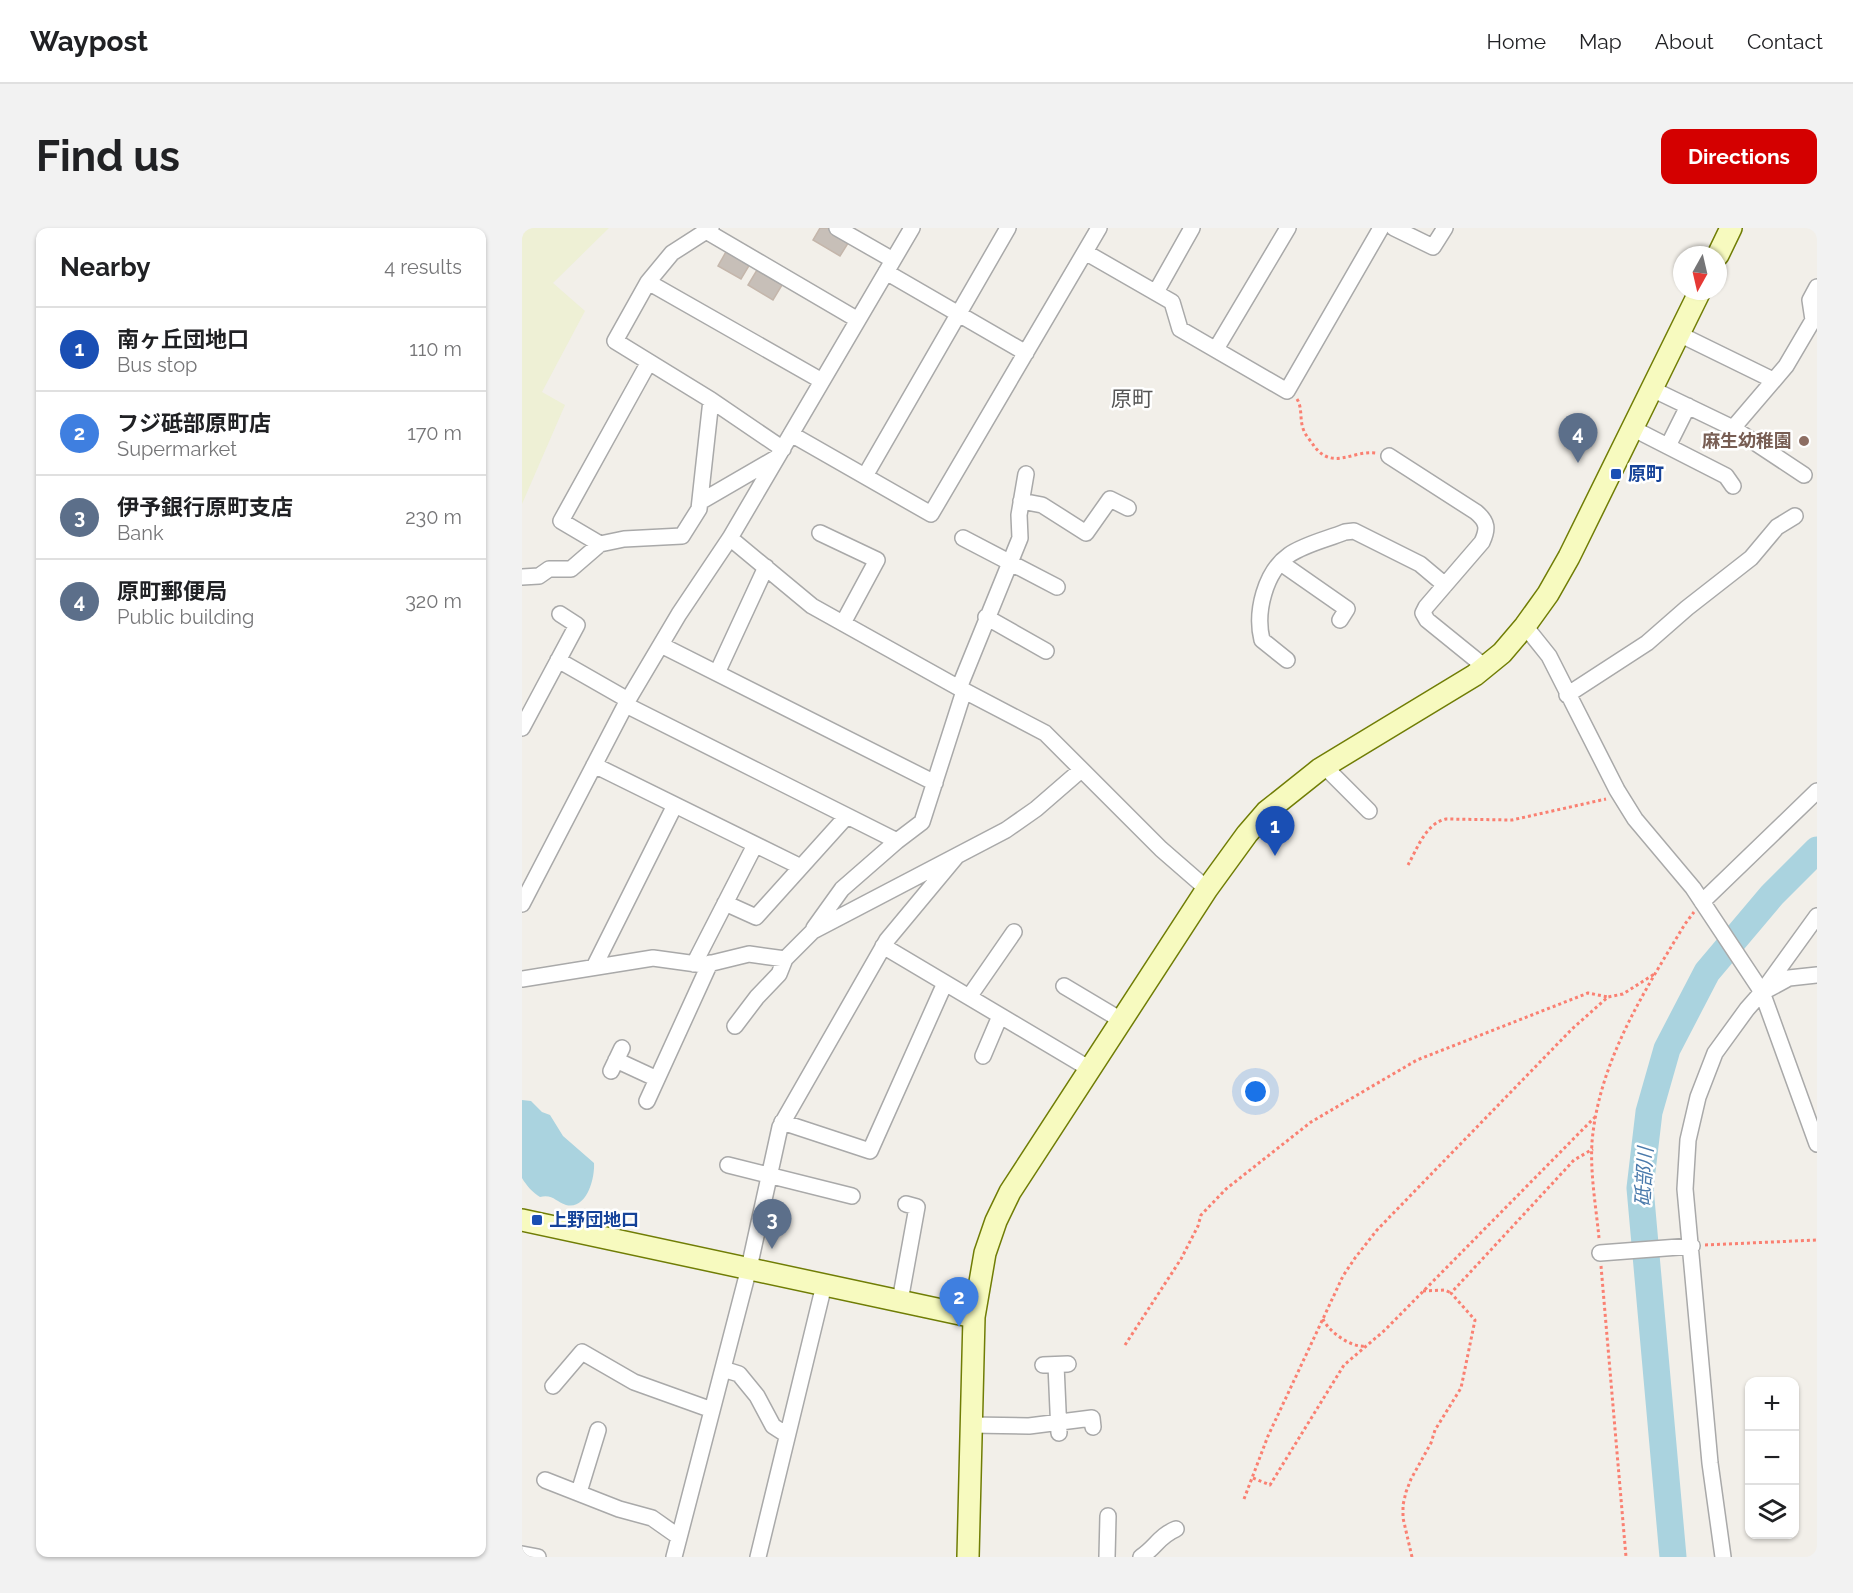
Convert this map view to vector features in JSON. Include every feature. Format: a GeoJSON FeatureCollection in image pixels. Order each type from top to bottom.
{"type":"FeatureCollection","features":[{"type":"Feature","properties":{"kind":"street"},"geometry":{"type":"LineString","coordinates":[[837,228],[958,314],[1026,353]]}},
{"type":"Feature","properties":{"kind":"street"},"geometry":{"type":"LineString","coordinates":[[524,895],[627,703],[679,614],[730,538],[912,228]]}},
{"type":"Feature","properties":{"kind":"street"},"geometry":{"type":"LineString","coordinates":[[865,476],[1008,228]]}},
{"type":"Feature","properties":{"kind":"street"},"geometry":{"type":"LineString","coordinates":[[791,434],[931,514],[1099,228]]}},
{"type":"Feature","properties":{"kind":"street"},"geometry":{"type":"LineString","coordinates":[[1156,292],[1192,228]]}},
{"type":"Feature","properties":{"kind":"street"},"geometry":{"type":"LineString","coordinates":[[1216,349],[1288,228]]}},
{"type":"Feature","properties":{"kind":"street"},"geometry":{"type":"LineString","coordinates":[[1085,252],[1172,302],[1179,329],[1287,391],[1383,229],[1433,247],[1445,228]]}},
{"type":"Feature","properties":{"kind":"street"},"geometry":{"type":"LineString","coordinates":[[1722,246],[1731,228]]}},
{"type":"Feature","properties":{"kind":"street"},"geometry":{"type":"LineString","coordinates":[[780,453],[711,400],[615,341],[648,282],[672,253],[708,230],[858,320]]}},
{"type":"Feature","properties":{"kind":"street"},"geometry":{"type":"LineString","coordinates":[[648,282],[822,381]]}},
{"type":"Feature","properties":{"kind":"street"},"geometry":{"type":"LineString","coordinates":[[1733,428],[1786,366],[1813,320],[1810,300],[1817,287]]}},
{"type":"Feature","properties":{"kind":"street"},"geometry":{"type":"LineString","coordinates":[[968,1557],[974,1317],[985,1253],[996,1221],[1015,1184],[1206,889],[1266,812],[1324,766],[1475,675],[1502,653],[1525,626],[1548,594],[1569,557],[1696,300]]}},
{"type":"Feature","properties":{"kind":"street"},"geometry":{"type":"LineString","coordinates":[[1679,334],[1773,380]]}},
{"type":"Feature","properties":{"kind":"street"},"geometry":{"type":"LineString","coordinates":[[600,544],[561,520],[649,362]]}},
{"type":"Feature","properties":{"kind":"street"},"geometry":{"type":"LineString","coordinates":[[1652,389],[1733,428],[1804,475]]}},
{"type":"Feature","properties":{"kind":"street"},"geometry":{"type":"LineString","coordinates":[[522,577],[539,576],[549,569],[571,569],[600,544],[633,538],[682,536],[699,509],[711,400]]}},
{"type":"Feature","properties":{"kind":"street"},"geometry":{"type":"LineString","coordinates":[[1668,446],[1688,406]]}},
{"type":"Feature","properties":{"kind":"street"},"geometry":{"type":"LineString","coordinates":[[1632,428],[1726,476],[1733,486]]}},
{"type":"Feature","properties":{"kind":"street"},"geometry":{"type":"LineString","coordinates":[[700,502],[780,453]]}},
{"type":"Feature","properties":{"kind":"street"},"geometry":{"type":"LineString","coordinates":[[1389,456],[1476,513],[1487,525],[1487,532],[1482,542],[1423,613],[1427,620],[1485,667]]}},
{"type":"Feature","properties":{"kind":"street"},"geometry":{"type":"LineString","coordinates":[[735,1026],[757,997],[780,974],[785,959],[813,931],[842,889],[922,822],[961,689],[986,617],[1020,538],[1019,515],[1026,474]]}},
{"type":"Feature","properties":{"kind":"street"},"geometry":{"type":"LineString","coordinates":[[1022,501],[1042,506],[1086,533],[1110,499],[1128,508]]}},
{"type":"Feature","properties":{"kind":"street"},"geometry":{"type":"LineString","coordinates":[[1567,695],[1647,643],[1751,558],[1777,527],[1795,516]]}},
{"type":"Feature","properties":{"kind":"street"},"geometry":{"type":"LineString","coordinates":[[1287,660],[1262,640],[1260,631],[1264,593],[1274,571],[1291,554],[1345,532],[1354,531],[1420,564],[1445,585]]}},
{"type":"Feature","properties":{"kind":"street"},"geometry":{"type":"LineString","coordinates":[[820,532],[877,560],[843,623]]}},
{"type":"Feature","properties":{"kind":"street"},"geometry":{"type":"LineString","coordinates":[[730,538],[812,606],[1045,733],[1161,849],[1206,889]]}},
{"type":"Feature","properties":{"kind":"street"},"geometry":{"type":"LineString","coordinates":[[963,538],[1057,587]]}},
{"type":"Feature","properties":{"kind":"street"},"geometry":{"type":"LineString","coordinates":[[1281,563],[1347,609],[1340,620]]}},
{"type":"Feature","properties":{"kind":"street"},"geometry":{"type":"LineString","coordinates":[[717,673],[766,567]]}},
{"type":"Feature","properties":{"kind":"street"},"geometry":{"type":"LineString","coordinates":[[522,728],[577,625],[560,614]]}},
{"type":"Feature","properties":{"kind":"street"},"geometry":{"type":"LineString","coordinates":[[986,617],[1046,651]]}},
{"type":"Feature","properties":{"kind":"street"},"geometry":{"type":"LineString","coordinates":[[1525,626],[1549,656],[1567,695],[1628,809],[1693,888],[1759,988],[1800,1091],[1817,1144]]}},
{"type":"Feature","properties":{"kind":"street"},"geometry":{"type":"LineString","coordinates":[[661,645],[935,783]]}},
{"type":"Feature","properties":{"kind":"street"},"geometry":{"type":"LineString","coordinates":[[558,660],[627,703],[897,841]]}},
{"type":"Feature","properties":{"kind":"street"},"geometry":{"type":"LineString","coordinates":[[594,765],[801,867]]}},
{"type":"Feature","properties":{"kind":"street"},"geometry":{"type":"LineString","coordinates":[[1324,766],[1368,811]]}},
{"type":"Feature","properties":{"kind":"street"},"geometry":{"type":"LineString","coordinates":[[813,931],[1006,830],[1036,809],[1082,770]]}},
{"type":"Feature","properties":{"kind":"street"},"geometry":{"type":"LineString","coordinates":[[1706,907],[1817,791]]}},
{"type":"Feature","properties":{"kind":"street"},"geometry":{"type":"LineString","coordinates":[[594,967],[675,805]]}},
{"type":"Feature","properties":{"kind":"street"},"geometry":{"type":"LineString","coordinates":[[725,903],[756,917],[848,816]]}},
{"type":"Feature","properties":{"kind":"street"},"geometry":{"type":"LineString","coordinates":[[694,963],[755,845]]}},
{"type":"Feature","properties":{"kind":"street"},"geometry":{"type":"LineString","coordinates":[[674,1557],[749,1268],[782,1122],[883,946],[956,857]]}},
{"type":"Feature","properties":{"kind":"street"},"geometry":{"type":"LineString","coordinates":[[1723,1557],[1709,1452],[1688,1246],[1685,1189],[1688,1140],[1698,1097],[1715,1053],[1747,1009],[1759,988],[1817,916]]}},
{"type":"Feature","properties":{"kind":"street"},"geometry":{"type":"LineString","coordinates":[[969,998],[1014,932]]}},
{"type":"Feature","properties":{"kind":"street"},"geometry":{"type":"LineString","coordinates":[[883,946],[1090,1069]]}},
{"type":"Feature","properties":{"kind":"street"},"geometry":{"type":"LineString","coordinates":[[522,979],[653,958],[704,965],[748,954],[785,959]]}},
{"type":"Feature","properties":{"kind":"street"},"geometry":{"type":"LineString","coordinates":[[646,1101],[710,963]]}},
{"type":"Feature","properties":{"kind":"street"},"geometry":{"type":"LineString","coordinates":[[1759,988],[1789,978],[1817,975]]}},
{"type":"Feature","properties":{"kind":"street"},"geometry":{"type":"LineString","coordinates":[[782,1122],[870,1151],[945,983]]}},
{"type":"Feature","properties":{"kind":"street"},"geometry":{"type":"LineString","coordinates":[[1064,986],[1121,1020]]}},
{"type":"Feature","properties":{"kind":"street"},"geometry":{"type":"LineString","coordinates":[[983,1056],[1000,1016]]}},
{"type":"Feature","properties":{"kind":"street"},"geometry":{"type":"LineString","coordinates":[[616,1060],[657,1079]]}},
{"type":"Feature","properties":{"kind":"street"},"geometry":{"type":"LineString","coordinates":[[728,1165],[852,1196]]}},
{"type":"Feature","properties":{"kind":"street"},"geometry":{"type":"LineString","coordinates":[[900,1301],[917,1206],[906,1204]]}},
{"type":"Feature","properties":{"kind":"street"},"geometry":{"type":"LineString","coordinates":[[522,1220],[974,1317]]}},
{"type":"Feature","properties":{"kind":"street"},"geometry":{"type":"LineString","coordinates":[[1603,1253],[1688,1246]]}},
{"type":"Feature","properties":{"kind":"street"},"geometry":{"type":"LineString","coordinates":[[758,1557],[824,1284]]}},
{"type":"Feature","properties":{"kind":"street"},"geometry":{"type":"LineString","coordinates":[[553,1386],[582,1352],[634,1382],[712,1410]]}},
{"type":"Feature","properties":{"kind":"street"},"geometry":{"type":"LineString","coordinates":[[1056,1365],[1059,1427]]}},
{"type":"Feature","properties":{"kind":"street"},"geometry":{"type":"LineString","coordinates":[[723,1369],[739,1374],[757,1396],[772,1426],[787,1435]]}},
{"type":"Feature","properties":{"kind":"street"},"geometry":{"type":"LineString","coordinates":[[970,1425],[1059,1427],[1092,1418],[1093,1427]]}},
{"type":"Feature","properties":{"kind":"street"},"geometry":{"type":"LineString","coordinates":[[579,1492],[598,1430]]}},
{"type":"Feature","properties":{"kind":"street"},"geometry":{"type":"LineString","coordinates":[[545,1480],[619,1509],[652,1518],[679,1537]]}},
{"type":"Feature","properties":{"kind":"street"},"geometry":{"type":"LineString","coordinates":[[1107,1557],[1108,1516]]}},
{"type":"Feature","properties":{"kind":"street"},"geometry":{"type":"LineString","coordinates":[[1141,1557],[1151,1550],[1164,1534],[1176,1529]]}},
{"type":"Feature","properties":{"kind":"path"},"geometry":{"type":"LineString","coordinates":[[1297,398],[1302,406],[1302,428],[1320,454],[1327,458],[1372,452],[1389,456]]}},
{"type":"Feature","properties":{"kind":"path"},"geometry":{"type":"LineString","coordinates":[[1408,865],[1420,843],[1438,821],[1446,819],[1512,820],[1577,807],[1603,798],[1609,799],[1620,808],[1628,809]]}},
{"type":"Feature","properties":{"kind":"path"},"geometry":{"type":"LineString","coordinates":[[1626,1557],[1593,1149],[1596,1115],[1617,1047],[1656,973],[1685,924],[1706,907]]}},
{"type":"Feature","properties":{"kind":"path"},"geometry":{"type":"LineString","coordinates":[[1125,1345],[1180,1259],[1198,1226],[1201,1215],[1226,1189],[1311,1122],[1417,1060],[1588,993],[1608,997],[1623,994],[1656,973]]}},
{"type":"Feature","properties":{"kind":"path"},"geometry":{"type":"LineString","coordinates":[[1244,1499],[1268,1436],[1322,1318],[1354,1258],[1377,1230],[1572,1029],[1608,997]]}},
{"type":"Feature","properties":{"kind":"path"},"geometry":{"type":"LineString","coordinates":[[1253,1478],[1270,1485],[1344,1365],[1385,1330],[1596,1115]]}},
{"type":"Feature","properties":{"kind":"path"},"geometry":{"type":"LineString","coordinates":[[1451,1293],[1574,1160],[1593,1149]]}},
{"type":"Feature","properties":{"kind":"path"},"geometry":{"type":"LineString","coordinates":[[1688,1246],[1817,1240]]}},
{"type":"Feature","properties":{"kind":"path"},"geometry":{"type":"LineString","coordinates":[[1412,1557],[1403,1518],[1406,1492],[1431,1443],[1435,1430],[1461,1388],[1475,1320],[1451,1293],[1445,1290],[1421,1291]]}},
{"type":"Feature","properties":{"kind":"path"},"geometry":{"type":"LineString","coordinates":[[1322,1318],[1326,1328],[1357,1347],[1366,1346]]}},
{"type":"Feature","properties":{"kind":"green space"},"geometry":{"type":"Polygon","coordinates":[[[522,228],[609,228],[553,283],[585,311],[542,392],[565,405],[522,504],[522,228]]]}},
{"type":"Feature","properties":{"kind":"water"},"geometry":{"type":"Polygon","coordinates":[[[522,1100],[531,1101],[542,1112],[550,1115],[563,1136],[594,1163],[593,1177],[588,1192],[579,1203],[566,1205],[551,1197],[540,1197],[522,1178],[522,1100]]]}},
{"type":"Feature","properties":{"kind":"building"},"geometry":{"type":"Polygon","coordinates":[[[820,228],[829,228],[850,240],[840,256],[813,240],[820,228]]]}},
{"type":"Feature","properties":{"kind":"building"},"geometry":{"type":"Polygon","coordinates":[[[727,250],[750,264],[741,279],[718,266],[727,250]]]}},
{"type":"Feature","properties":{"kind":"building"},"geometry":{"type":"Polygon","coordinates":[[[757,270],[782,285],[773,300],[748,285],[757,270]]]}},
{"type":"Feature","properties":{"kind":"waterway","name":"砥部川"},"geometry":{"type":"LineString","coordinates":[[1673,1557],[1640,1188],[1649,1112],[1667,1049],[1707,972],[1772,895],[1817,850]]}},
{"type":"Feature","properties":{"kind":"place","name":"麻生幼稚園"},"geometry":{"type":"Point","coordinates":[1804,441]}},
{"type":"Feature","properties":{"kind":"place","name":"原町郵便局"},"geometry":{"type":"Point","coordinates":[1578,463]}},
{"type":"Feature","properties":{"kind":"place","name":"原町"},"geometry":{"type":"Point","coordinates":[1616,474]}},
{"type":"Feature","properties":{"kind":"place","name":"南ヶ丘団地口"},"geometry":{"type":"Point","coordinates":[1275,856]}},
{"type":"Feature","properties":{"kind":"place","name":"上野団地口"},"geometry":{"type":"Point","coordinates":[537,1220]}},
{"type":"Feature","properties":{"kind":"place","name":"伊予銀行原町支店"},"geometry":{"type":"Point","coordinates":[772,1249]}},
{"type":"Feature","properties":{"kind":"place","name":"フジ砥部原町店"},"geometry":{"type":"Point","coordinates":[959,1327]}},
{"type":"Feature","properties":{"kind":"district","name":"原町"},"geometry":{"type":"Point","coordinates":[1132,399]}}]}
